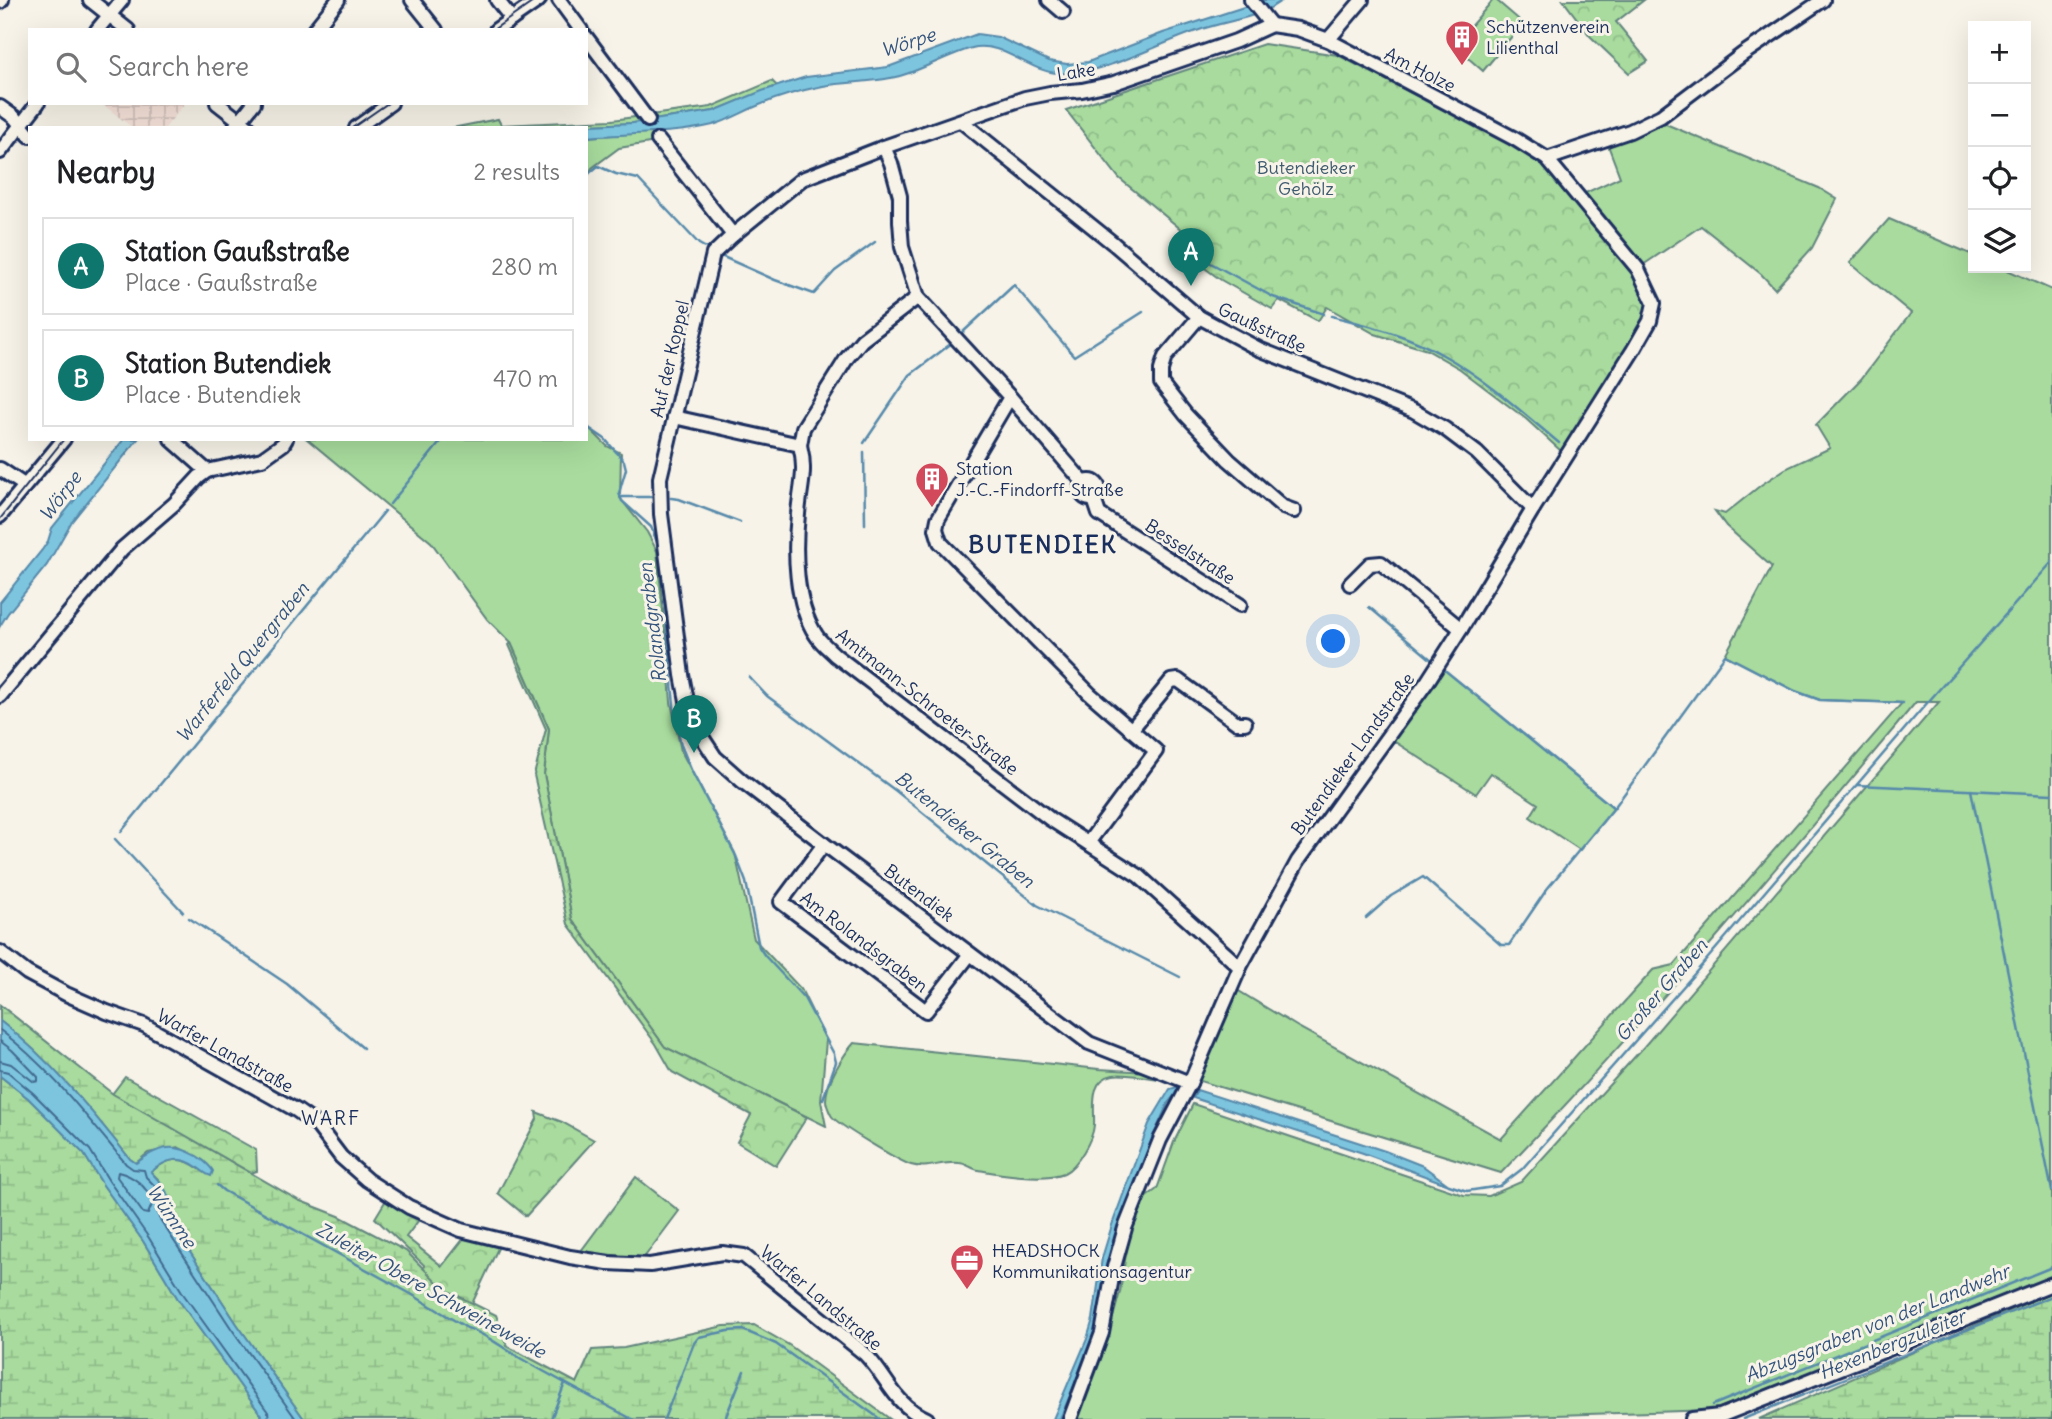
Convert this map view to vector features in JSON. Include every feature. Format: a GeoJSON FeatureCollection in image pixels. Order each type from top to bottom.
{"type":"FeatureCollection","features":[{"type":"Feature","properties":{"kind":"street"},"geometry":{"type":"LineString","coordinates":[[90,0],[126,28]]}},
{"type":"Feature","properties":{"kind":"street"},"geometry":{"type":"LineString","coordinates":[[99,28],[122,0]]}},
{"type":"Feature","properties":{"kind":"street"},"geometry":{"type":"LineString","coordinates":[[316,28],[338,0]]}},
{"type":"Feature","properties":{"kind":"street"},"geometry":{"type":"LineString","coordinates":[[412,0],[434,28]]}},
{"type":"Feature","properties":{"kind":"street"},"geometry":{"type":"LineString","coordinates":[[497,0],[512,19]]}},
{"type":"Feature","properties":{"kind":"street"},"geometry":{"type":"LineString","coordinates":[[499,28],[539,0]]}},
{"type":"Feature","properties":{"kind":"street"},"geometry":{"type":"LineString","coordinates":[[559,0],[580,28]]}},
{"type":"Feature","properties":{"kind":"street"},"geometry":{"type":"LineString","coordinates":[[1049,0],[1063,12]]}},
{"type":"Feature","properties":{"kind":"street"},"geometry":{"type":"LineString","coordinates":[[1251,0],[1267,21]]}},
{"type":"Feature","properties":{"kind":"street"},"geometry":{"type":"LineString","coordinates":[[1328,40],[1362,0]]}},
{"type":"Feature","properties":{"kind":"street"},"geometry":{"type":"LineString","coordinates":[[1548,159],[1630,131],[1661,116],[1736,59],[1823,0]]}},
{"type":"Feature","properties":{"kind":"street","name":"Am Holze"},"geometry":{"type":"LineString","coordinates":[[1267,21],[1328,40],[1548,159]]}},
{"type":"Feature","properties":{"kind":"street","name":"Lake"},"geometry":{"type":"LineString","coordinates":[[884,147],[1025,98],[1114,83],[1236,41],[1267,21]]}},
{"type":"Feature","properties":{"kind":"street"},"geometry":{"type":"LineString","coordinates":[[588,40],[648,120]]}},
{"type":"Feature","properties":{"kind":"street"},"geometry":{"type":"LineString","coordinates":[[0,152],[36,105]]}},
{"type":"Feature","properties":{"kind":"street"},"geometry":{"type":"LineString","coordinates":[[219,105],[241,125],[253,105]]}},
{"type":"Feature","properties":{"kind":"street"},"geometry":{"type":"LineString","coordinates":[[359,126],[388,105]]}},
{"type":"Feature","properties":{"kind":"street"},"geometry":{"type":"LineString","coordinates":[[0,107],[14,117],[28,134]]}},
{"type":"Feature","properties":{"kind":"street","name":"Gaußstraße"},"geometry":{"type":"LineString","coordinates":[[961,121],[1114,244],[1199,317],[1259,349],[1414,411],[1445,429],[1477,453],[1533,509]]}},
{"type":"Feature","properties":{"kind":"street"},"geometry":{"type":"LineString","coordinates":[[658,140],[733,235]]}},
{"type":"Feature","properties":{"kind":"street"},"geometry":{"type":"LineString","coordinates":[[674,417],[800,445],[803,428],[862,340],[918,297],[902,247],[900,196],[884,147]]}},
{"type":"Feature","properties":{"kind":"street","name":"Auf der Koppel"},"geometry":{"type":"LineString","coordinates":[[682,675],[659,497],[660,478],[713,254],[803,180],[884,147]]}},
{"type":"Feature","properties":{"kind":"street","name":"Butendieker Landstraße"},"geometry":{"type":"LineString","coordinates":[[1070,1419],[1102,1333],[1114,1267],[1125,1228],[1160,1140],[1190,1083],[1240,967],[1298,861],[1427,682],[1650,321],[1654,303],[1638,269],[1548,159]]}},
{"type":"Feature","properties":{"kind":"street","name":"Besselstraße"},"geometry":{"type":"LineString","coordinates":[[918,297],[1084,483],[1081,494],[1087,499],[1094,499],[1099,514],[1240,605]]}},
{"type":"Feature","properties":{"kind":"street"},"geometry":{"type":"LineString","coordinates":[[1199,317],[1165,358],[1161,383],[1186,415],[1229,460],[1283,507],[1294,511]]}},
{"type":"Feature","properties":{"kind":"street"},"geometry":{"type":"LineString","coordinates":[[1010,397],[938,519],[936,529],[940,542],[1071,675],[1156,751],[1088,842]]}},
{"type":"Feature","properties":{"kind":"street"},"geometry":{"type":"LineString","coordinates":[[0,516],[62,441]]}},
{"type":"Feature","properties":{"kind":"street"},"geometry":{"type":"LineString","coordinates":[[173,441],[207,471]]}},
{"type":"Feature","properties":{"kind":"street"},"geometry":{"type":"LineString","coordinates":[[0,695],[122,549],[207,471],[262,459],[285,441]]}},
{"type":"Feature","properties":{"kind":"street","name":"Amtmann-Schroeter-Straße"},"geometry":{"type":"LineString","coordinates":[[800,445],[805,463],[798,516],[797,580],[803,607],[817,636],[835,655],[1050,819],[1139,876],[1240,967]]}},
{"type":"Feature","properties":{"kind":"street"},"geometry":{"type":"LineString","coordinates":[[0,469],[24,485]]}},
{"type":"Feature","properties":{"kind":"street"},"geometry":{"type":"LineString","coordinates":[[1350,584],[1370,564],[1381,563],[1461,629]]}},
{"type":"Feature","properties":{"kind":"street","name":"Butendiek"},"geometry":{"type":"LineString","coordinates":[[682,675],[690,711],[699,734],[715,757],[742,781],[1090,1042],[1190,1083]]}},
{"type":"Feature","properties":{"kind":"street"},"geometry":{"type":"LineString","coordinates":[[1131,730],[1171,681],[1178,680],[1237,723],[1245,723]]}},
{"type":"Feature","properties":{"kind":"street","name":"Am Rolandsgraben"},"geometry":{"type":"LineString","coordinates":[[824,844],[781,902],[926,1010],[970,954]]}},
{"type":"Feature","properties":{"kind":"street","name":"Warfer Landstraße"},"geometry":{"type":"LineString","coordinates":[[0,952],[27,973],[77,998],[144,1025],[296,1110],[316,1124],[341,1157],[367,1180],[409,1208],[461,1230],[570,1257],[608,1263],[650,1265],[722,1253],[744,1256],[865,1354],[879,1369],[903,1405],[928,1419]]}},
{"type":"Feature","properties":{"kind":"street"},"geometry":{"type":"LineString","coordinates":[[1692,1419],[1720,1416],[2052,1284]]}},
{"type":"Feature","properties":{"kind":"shaded area"},"geometry":{"type":"Polygon","coordinates":[[[104,105],[183,105],[167,126],[130,126],[104,105]]]}},
{"type":"Feature","properties":{"kind":"green space"},"geometry":{"type":"Polygon","coordinates":[[[1493,0],[1523,23],[1483,71],[1459,50],[1467,41],[1462,36],[1493,0]]]}},
{"type":"Feature","properties":{"kind":"green space"},"geometry":{"type":"Polygon","coordinates":[[[1563,0],[1644,0],[1616,22],[1648,61],[1629,73],[1590,36],[1563,0]]]}},
{"type":"Feature","properties":{"kind":"green space","name":"Butendieker Gehölz"},"geometry":{"type":"Polygon","coordinates":[[[1264,44],[1338,55],[1542,161],[1633,271],[1650,306],[1614,374],[1562,452],[1526,419],[1460,369],[1427,350],[1375,334],[1327,307],[1318,321],[1279,300],[1272,309],[1221,280],[1191,258],[1200,245],[1119,178],[1066,110],[1264,44]]]}},
{"type":"Feature","properties":{"kind":"green space"},"geometry":{"type":"Polygon","coordinates":[[[772,81],[777,86],[714,111],[633,123],[462,126],[498,119],[501,125],[612,120],[711,107],[772,81]]]}},
{"type":"Feature","properties":{"kind":"green space"},"geometry":{"type":"Polygon","coordinates":[[[1661,122],[1819,188],[1837,199],[1812,248],[1775,289],[1761,274],[1701,226],[1643,265],[1583,194],[1620,177],[1608,145],[1661,122]]]}},
{"type":"Feature","properties":{"kind":"green space"},"geometry":{"type":"Polygon","coordinates":[[[652,132],[656,142],[619,148],[592,168],[588,175],[588,137],[652,132]]]}},
{"type":"Feature","properties":{"kind":"green space"},"geometry":{"type":"Polygon","coordinates":[[[1889,219],[1968,253],[1968,273],[2014,273],[2052,290],[2052,1277],[1715,1410],[1428,1419],[1077,1419],[1104,1350],[1120,1292],[1128,1241],[1145,1198],[1157,1189],[1174,1142],[1193,1104],[1464,1195],[1489,1196],[1521,1182],[1641,1050],[1939,702],[1916,702],[1713,941],[1501,1173],[1197,1080],[1237,990],[1298,1027],[1501,1139],[1653,970],[1674,965],[1902,703],[1820,700],[1795,691],[1725,655],[1772,567],[1726,526],[1715,511],[1725,514],[1785,469],[1830,448],[1816,425],[1861,379],[1911,313],[1850,263],[1889,219]]]}},
{"type":"Feature","properties":{"kind":"green space"},"geometry":{"type":"Polygon","coordinates":[[[588,427],[607,446],[621,453],[620,498],[647,532],[657,551],[671,702],[681,751],[735,853],[754,939],[801,989],[826,1040],[821,1101],[826,1126],[665,1047],[572,919],[544,774],[549,729],[511,643],[487,619],[431,542],[309,441],[588,441],[588,427]]]}},
{"type":"Feature","properties":{"kind":"green space"},"geometry":{"type":"Polygon","coordinates":[[[511,643],[549,729],[544,774],[572,919],[665,1047],[807,1117],[776,1166],[737,1142],[751,1115],[672,1072],[656,1044],[568,924],[534,775],[546,729],[509,645],[511,643]]]}},
{"type":"Feature","properties":{"kind":"green space"},"geometry":{"type":"Polygon","coordinates":[[[1441,667],[1614,808],[1580,850],[1530,817],[1538,804],[1491,773],[1476,794],[1392,740],[1441,667]]]}},
{"type":"Feature","properties":{"kind":"green space"},"geometry":{"type":"Polygon","coordinates":[[[0,1005],[112,1094],[125,1077],[256,1150],[257,1171],[241,1176],[22,1038],[0,1021],[0,1005]]]}},
{"type":"Feature","properties":{"kind":"green space"},"geometry":{"type":"Polygon","coordinates":[[[0,1005],[113,1094],[298,1200],[339,1216],[406,1251],[444,1289],[496,1315],[507,1346],[577,1383],[592,1350],[624,1348],[724,1326],[754,1325],[789,1345],[890,1419],[304,1419],[237,1324],[165,1214],[170,1205],[160,1181],[151,1172],[164,1163],[175,1160],[187,1162],[201,1170],[204,1161],[178,1147],[148,1153],[136,1163],[130,1159],[53,1068],[0,1021],[0,1005]]]}},
{"type":"Feature","properties":{"kind":"green space"},"geometry":{"type":"Polygon","coordinates":[[[854,1043],[1148,1072],[1161,1079],[1130,1075],[1105,1078],[1094,1096],[1091,1138],[1079,1159],[1064,1173],[1022,1176],[979,1170],[959,1163],[917,1166],[868,1142],[831,1115],[826,1100],[829,1086],[840,1062],[854,1043]]]}},
{"type":"Feature","properties":{"kind":"green space"},"geometry":{"type":"Polygon","coordinates":[[[0,1076],[28,1098],[84,1154],[143,1241],[178,1299],[264,1419],[0,1419],[0,1076]]]}},
{"type":"Feature","properties":{"kind":"green space"},"geometry":{"type":"Polygon","coordinates":[[[536,1112],[562,1122],[594,1140],[526,1216],[498,1193],[537,1119],[536,1112]]]}},
{"type":"Feature","properties":{"kind":"green space"},"geometry":{"type":"Polygon","coordinates":[[[636,1177],[679,1211],[643,1259],[581,1251],[636,1177]]]}},
{"type":"Feature","properties":{"kind":"green space"},"geometry":{"type":"Polygon","coordinates":[[[386,1200],[421,1217],[406,1237],[442,1266],[465,1237],[499,1246],[463,1323],[419,1296],[424,1265],[375,1218],[386,1200]]]}},
{"type":"Feature","properties":{"kind":"green space"},"geometry":{"type":"Polygon","coordinates":[[[2052,1292],[2052,1419],[1759,1419],[2052,1292]]]}},
{"type":"Feature","properties":{"kind":"water"},"geometry":{"type":"Polygon","coordinates":[[[1259,0],[1283,0],[1255,15],[1190,33],[1095,69],[1057,73],[1035,67],[993,48],[972,48],[893,78],[823,86],[777,98],[719,123],[699,128],[588,137],[588,126],[569,126],[633,123],[714,111],[762,91],[806,77],[888,67],[977,34],[998,37],[1049,61],[1067,64],[1088,62],[1163,33],[1259,0]]]}},
{"type":"Feature","properties":{"kind":"water"},"geometry":{"type":"Polygon","coordinates":[[[122,441],[136,441],[72,521],[47,565],[0,626],[0,602],[42,550],[52,528],[122,441]]]}},
{"type":"Feature","properties":{"kind":"water"},"geometry":{"type":"Polygon","coordinates":[[[0,1021],[53,1068],[130,1159],[136,1163],[158,1150],[180,1149],[197,1156],[213,1171],[211,1176],[191,1163],[173,1160],[151,1172],[168,1197],[165,1214],[237,1324],[304,1419],[264,1419],[178,1299],[143,1241],[84,1154],[28,1098],[0,1076],[0,1021]]]}},
{"type":"Feature","properties":{"kind":"water"},"geometry":{"type":"Polygon","coordinates":[[[1185,1088],[1181,1096],[1173,1097],[1168,1103],[1149,1146],[1109,1259],[1094,1339],[1060,1419],[1053,1419],[1087,1339],[1093,1319],[1102,1258],[1149,1124],[1170,1089],[1185,1088]]]}},
{"type":"Feature","properties":{"kind":"water"},"geometry":{"type":"Polygon","coordinates":[[[1197,1090],[1385,1151],[1423,1166],[1449,1185],[1363,1153],[1193,1098],[1197,1090]]]}},
{"type":"Feature","properties":{"kind":"waterway"},"geometry":{"type":"LineString","coordinates":[[588,174],[598,166],[638,179],[699,244],[708,249]]}},
{"type":"Feature","properties":{"kind":"waterway"},"geometry":{"type":"LineString","coordinates":[[721,256],[814,294],[835,271],[875,242]]}},
{"type":"Feature","properties":{"kind":"waterway"},"geometry":{"type":"LineString","coordinates":[[1196,270],[1207,261],[1273,297],[1324,314]]}},
{"type":"Feature","properties":{"kind":"waterway"},"geometry":{"type":"LineString","coordinates":[[962,333],[1014,285],[1074,356],[1143,312]]}},
{"type":"Feature","properties":{"kind":"waterway"},"geometry":{"type":"LineString","coordinates":[[1332,316],[1375,327],[1443,355],[1489,385],[1559,443]]}},
{"type":"Feature","properties":{"kind":"waterway"},"geometry":{"type":"LineString","coordinates":[[864,443],[910,375],[952,343]]}},
{"type":"Feature","properties":{"kind":"waterway","name":"Rolandgraben"},"geometry":{"type":"LineString","coordinates":[[588,427],[605,439],[624,461],[626,469],[619,493],[622,501],[651,527],[657,542],[675,716],[681,745],[692,772],[736,856],[746,882],[759,947],[804,998],[834,1054],[836,1062],[823,1099]]}},
{"type":"Feature","properties":{"kind":"waterway","name":"Warferfeld Quergraben"},"geometry":{"type":"LineString","coordinates":[[390,504],[441,441]]}},
{"type":"Feature","properties":{"kind":"waterway"},"geometry":{"type":"LineString","coordinates":[[864,452],[865,524]]}},
{"type":"Feature","properties":{"kind":"waterway"},"geometry":{"type":"LineString","coordinates":[[621,497],[653,497]]}},
{"type":"Feature","properties":{"kind":"waterway"},"geometry":{"type":"LineString","coordinates":[[671,498],[740,522]]}},
{"type":"Feature","properties":{"kind":"waterway","name":"Warferfeld Quergraben"},"geometry":{"type":"LineString","coordinates":[[121,832],[385,511]]}},
{"type":"Feature","properties":{"kind":"waterway","name":"Großer Graben"},"geometry":{"type":"LineString","coordinates":[[1449,1185],[1467,1191],[1500,1186],[1522,1169],[2052,562]]}},
{"type":"Feature","properties":{"kind":"waterway"},"geometry":{"type":"LineString","coordinates":[[1369,607],[1433,661]]}},
{"type":"Feature","properties":{"kind":"waterway"},"geometry":{"type":"LineString","coordinates":[[1614,808],[1725,655],[1795,691],[1820,700],[1903,703]]}},
{"type":"Feature","properties":{"kind":"waterway"},"geometry":{"type":"LineString","coordinates":[[1366,918],[1391,896],[1423,877],[1501,945],[1509,945],[1547,889],[1614,808],[1441,667]]}},
{"type":"Feature","properties":{"kind":"waterway","name":"Butendieker Graben"},"geometry":{"type":"LineString","coordinates":[[749,677],[767,696],[896,791],[1037,905],[1180,977]]}},
{"type":"Feature","properties":{"kind":"waterway"},"geometry":{"type":"LineString","coordinates":[[1857,785],[2052,794]]}},
{"type":"Feature","properties":{"kind":"waterway","name":"Abzugsgraben von der Landwehr"},"geometry":{"type":"LineString","coordinates":[[1971,790],[2052,1191]]}},
{"type":"Feature","properties":{"kind":"waterway","name":"Warferfeld Quergraben"},"geometry":{"type":"LineString","coordinates":[[115,839],[183,912]]}},
{"type":"Feature","properties":{"kind":"waterway","name":"Warferfeld Quergraben"},"geometry":{"type":"LineString","coordinates":[[189,918],[287,984],[363,1048]]}},
{"type":"Feature","properties":{"kind":"waterway","name":"Zuleiter Obere Schweineweide"},"geometry":{"type":"LineString","coordinates":[[217,1185],[632,1419]]}},
{"type":"Feature","properties":{"kind":"waterway","name":"Abzugsgraben von der Landwehr"},"geometry":{"type":"LineString","coordinates":[[1713,1405],[2052,1267]]}},
{"type":"Feature","properties":{"kind":"waterway","name":"Hexenbergzuleiter"},"geometry":{"type":"LineString","coordinates":[[1743,1419],[2052,1296]]}},
{"type":"Feature","properties":{"kind":"waterway","name":"Zuleiter Obere Schweineweide"},"geometry":{"type":"LineString","coordinates":[[664,1419],[694,1343],[699,1337],[743,1330],[776,1344],[880,1419]]}},
{"type":"Feature","properties":{"kind":"waterway"},"geometry":{"type":"LineString","coordinates":[[725,1419],[744,1371]]}},
{"type":"Feature","properties":{"kind":"waterway"},"geometry":{"type":"LineString","coordinates":[[551,1419],[565,1383]]}},
{"type":"Feature","properties":{"kind":"tram line"},"geometry":{"type":"LineString","coordinates":[[496,28],[536,0]]}},
{"type":"Feature","properties":{"kind":"tram line"},"geometry":{"type":"LineString","coordinates":[[355,126],[385,105]]}},
{"type":"Feature","properties":{"kind":"tram line"},"geometry":{"type":"LineString","coordinates":[[0,519],[62,441]]}},
{"type":"Feature","properties":{"kind":"place","name":"Schützenverein Lilienthal"},"geometry":{"type":"Point","coordinates":[1462,67]}},
{"type":"Feature","properties":{"kind":"place","name":"Station Gaußstraße"},"geometry":{"type":"Point","coordinates":[1191,286]}},
{"type":"Feature","properties":{"kind":"place","name":"Station J.-C.-Findorff-Straße"},"geometry":{"type":"Point","coordinates":[932,509]}},
{"type":"Feature","properties":{"kind":"place","name":"Station Butendiek"},"geometry":{"type":"Point","coordinates":[694,753]}},
{"type":"Feature","properties":{"kind":"place","name":"HEADSHOCK Kommunikationsagentur"},"geometry":{"type":"Point","coordinates":[967,1291]}},
{"type":"Feature","properties":{"kind":"district","name":"BUTENDIEK"},"geometry":{"type":"Point","coordinates":[1043,545]}},
{"type":"Feature","properties":{"kind":"district","name":"WARF"},"geometry":{"type":"Point","coordinates":[331,1118]}},
{"type":"Feature","properties":{"kind":"water label","name":"Wörpe"},"geometry":{"type":"Point","coordinates":[908,42]}},
{"type":"Feature","properties":{"kind":"water label","name":"Wörpe"},"geometry":{"type":"Point","coordinates":[60,496]}},
{"type":"Feature","properties":{"kind":"water label","name":"Wümme"},"geometry":{"type":"Point","coordinates":[172,1216]}}]}
